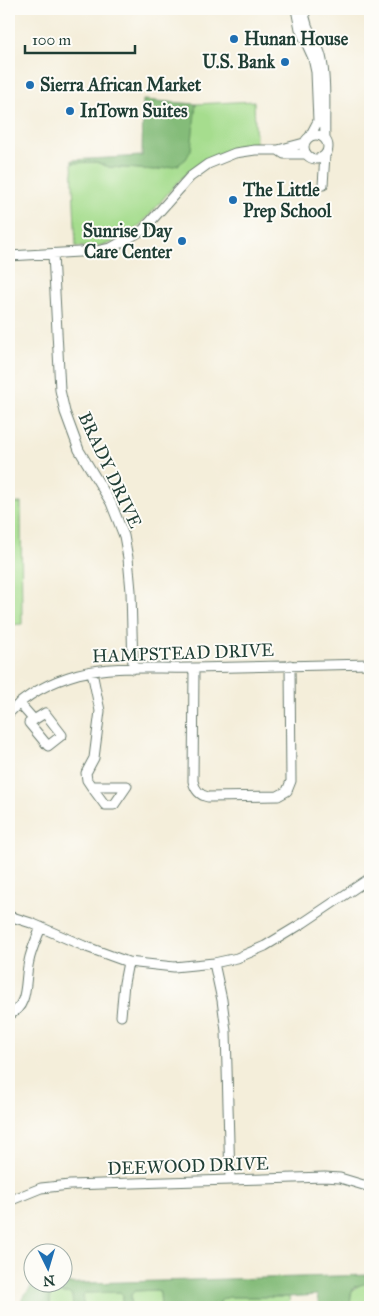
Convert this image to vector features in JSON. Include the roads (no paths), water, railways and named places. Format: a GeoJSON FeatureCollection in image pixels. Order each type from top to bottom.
{"type":"FeatureCollection","features":[{"type":"Feature","properties":{"kind":"street"},"geometry":{"type":"LineString","coordinates":[[296,9],[300,29],[313,58],[316,72],[318,121],[307,139],[304,150],[305,154]]}},
{"type":"Feature","properties":{"kind":"street"},"geometry":{"type":"LineString","coordinates":[[304,9],[306,24],[319,49],[322,63],[325,139],[328,148],[325,155],[324,185]]}},
{"type":"Feature","properties":{"kind":"street"},"geometry":{"type":"LineString","coordinates":[[9,256],[97,251],[111,248],[143,230],[190,177],[208,164],[235,153],[255,150],[278,150],[318,135],[325,139]]}},
{"type":"Feature","properties":{"kind":"street"},"geometry":{"type":"LineString","coordinates":[[278,150],[284,154],[305,154],[315,160],[324,174]]}},
{"type":"Feature","properties":{"kind":"street"},"geometry":{"type":"LineString","coordinates":[[315,160],[325,155]]}},
{"type":"Feature","properties":{"kind":"street","name":"BRADY DRIVE"},"geometry":{"type":"LineString","coordinates":[[53,254],[60,390],[65,412],[80,450],[111,503],[124,536],[131,591],[133,669]]}},
{"type":"Feature","properties":{"kind":"street","name":"HAMPSTEAD DRIVE"},"geometry":{"type":"LineString","coordinates":[[9,713],[18,703],[57,682],[79,674],[92,672],[133,669],[370,664]]}},
{"type":"Feature","properties":{"kind":"street"},"geometry":{"type":"LineString","coordinates":[[194,668],[194,787],[202,796],[208,797],[278,796],[287,791],[291,781],[290,665]]}},
{"type":"Feature","properties":{"kind":"street"},"geometry":{"type":"LineString","coordinates":[[91,786],[87,780],[86,773],[94,758],[100,711],[92,672]]}},
{"type":"Feature","properties":{"kind":"street"},"geometry":{"type":"LineString","coordinates":[[18,703],[34,720]]}},
{"type":"Feature","properties":{"kind":"street"},"geometry":{"type":"LineString","coordinates":[[9,916],[128,962],[174,967],[214,963],[237,958],[265,946],[370,878]]}},
{"type":"Feature","properties":{"kind":"street"},"geometry":{"type":"LineString","coordinates":[[9,1015],[18,1009],[24,1000],[29,960],[41,927]]}},
{"type":"Feature","properties":{"kind":"street"},"geometry":{"type":"LineString","coordinates":[[121,1016],[128,962]]}},
{"type":"Feature","properties":{"kind":"street"},"geometry":{"type":"LineString","coordinates":[[214,963],[222,1000],[226,1032],[230,1180]]}},
{"type":"Feature","properties":{"kind":"street","name":"DEEWOOD DRIVE"},"geometry":{"type":"LineString","coordinates":[[9,1201],[41,1188],[54,1186],[325,1177],[340,1178],[370,1187]]}},
{"type":"Feature","properties":{"kind":"place","name":"Hunan House"},"geometry":{"type":"Point","coordinates":[234,39]}},
{"type":"Feature","properties":{"kind":"place","name":"U.S. Bank"},"geometry":{"type":"Point","coordinates":[285,62]}},
{"type":"Feature","properties":{"kind":"place","name":"Sierra African Market"},"geometry":{"type":"Point","coordinates":[30,85]}},
{"type":"Feature","properties":{"kind":"place","name":"InTown Suites"},"geometry":{"type":"Point","coordinates":[70,111]}},
{"type":"Feature","properties":{"kind":"place","name":"The Little Prep School"},"geometry":{"type":"Point","coordinates":[233,200]}},
{"type":"Feature","properties":{"kind":"place","name":"Sunrise Day Care Center"},"geometry":{"type":"Point","coordinates":[182,241]}}]}
